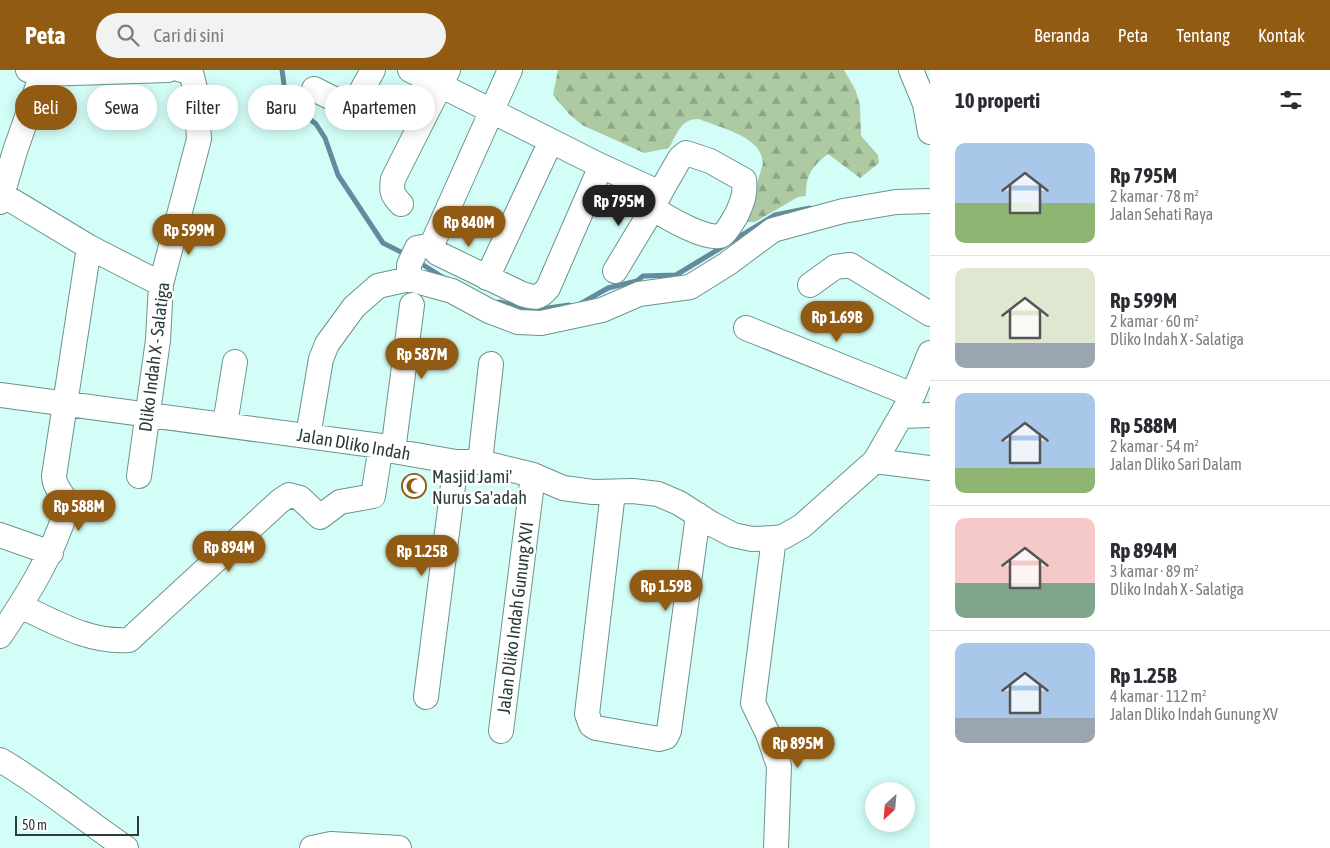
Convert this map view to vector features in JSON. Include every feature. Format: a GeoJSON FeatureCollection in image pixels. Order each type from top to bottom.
{"type":"FeatureCollection","features":[{"type":"Feature","properties":{"kind":"street"},"geometry":{"type":"LineString","coordinates":[[161,284],[0,198],[35,72],[168,70]]}},
{"type":"Feature","properties":{"kind":"street","name":"Dliko Indah X - Salatiga"},"geometry":{"type":"LineString","coordinates":[[139,476],[158,340],[161,284],[199,139],[197,101],[192,76],[187,71],[181,70]]}},
{"type":"Feature","properties":{"kind":"street"},"geometry":{"type":"LineString","coordinates":[[315,90],[352,108],[372,70]]}},
{"type":"Feature","properties":{"kind":"street"},"geometry":{"type":"LineString","coordinates":[[410,70],[445,78],[492,111],[601,166],[656,201],[710,237],[722,236],[734,220],[746,191],[744,180],[710,161],[686,153],[680,158],[656,201],[615,271]]}},
{"type":"Feature","properties":{"kind":"street"},"geometry":{"type":"LineString","coordinates":[[308,436],[321,359],[329,340],[354,307],[378,286],[417,259],[454,194],[510,70]]}},
{"type":"Feature","properties":{"kind":"street"},"geometry":{"type":"LineString","coordinates":[[918,72],[930,132]]}},
{"type":"Feature","properties":{"kind":"street"},"geometry":{"type":"LineString","coordinates":[[401,204],[393,196],[391,189],[394,179],[445,78]]}},
{"type":"Feature","properties":{"kind":"street"},"geometry":{"type":"LineString","coordinates":[[487,278],[551,141]]}},
{"type":"Feature","properties":{"kind":"street"},"geometry":{"type":"LineString","coordinates":[[417,259],[444,258],[535,298],[542,295],[601,166]]}},
{"type":"Feature","properties":{"kind":"street"},"geometry":{"type":"LineString","coordinates":[[417,259],[452,292],[488,311],[518,322],[541,323],[602,310],[639,294],[690,287],[727,264],[773,230],[843,210],[896,202],[930,201]]}},
{"type":"Feature","properties":{"kind":"street"},"geometry":{"type":"LineString","coordinates":[[0,636],[51,553],[67,508],[66,500],[56,487],[54,480],[89,247]]}},
{"type":"Feature","properties":{"kind":"street"},"geometry":{"type":"LineString","coordinates":[[810,285],[835,267],[850,265],[930,314]]}},
{"type":"Feature","properties":{"kind":"street"},"geometry":{"type":"LineString","coordinates":[[20,606],[93,638],[129,640],[280,501],[289,495],[300,498],[320,517],[340,502],[374,496],[387,449],[412,305]]}},
{"type":"Feature","properties":{"kind":"street"},"geometry":{"type":"LineString","coordinates":[[746,328],[913,395]]}},
{"type":"Feature","properties":{"kind":"street","name":"Jalan Dliko Indah"},"geometry":{"type":"LineString","coordinates":[[0,395],[308,436],[456,462],[480,462],[532,475],[563,488],[658,494],[680,503],[733,535],[752,539],[783,537],[802,526],[875,461],[913,395],[930,354]]}},
{"type":"Feature","properties":{"kind":"street"},"geometry":{"type":"LineString","coordinates":[[225,424],[235,362]]}},
{"type":"Feature","properties":{"kind":"street"},"geometry":{"type":"LineString","coordinates":[[480,462],[491,364]]}},
{"type":"Feature","properties":{"kind":"street"},"geometry":{"type":"LineString","coordinates":[[901,416],[930,415]]}},
{"type":"Feature","properties":{"kind":"street"},"geometry":{"type":"LineString","coordinates":[[875,461],[930,468]]}},
{"type":"Feature","properties":{"kind":"street"},"geometry":{"type":"LineString","coordinates":[[426,697],[456,462]]}},
{"type":"Feature","properties":{"kind":"street","name":"Jalan Dliko Indah Gunung XVI"},"geometry":{"type":"LineString","coordinates":[[501,731],[532,475]]}},
{"type":"Feature","properties":{"kind":"street"},"geometry":{"type":"LineString","coordinates":[[613,492],[587,714],[591,725],[596,728],[660,739],[666,737],[669,731],[698,515]]}},
{"type":"Feature","properties":{"kind":"street"},"geometry":{"type":"LineString","coordinates":[[0,535],[51,553]]}},
{"type":"Feature","properties":{"kind":"street"},"geometry":{"type":"LineString","coordinates":[[774,538],[753,703],[768,734],[778,766],[776,848]]}},
{"type":"Feature","properties":{"kind":"street"},"geometry":{"type":"LineString","coordinates":[[0,760],[52,792],[84,820],[126,848]]}},
{"type":"Feature","properties":{"kind":"street"},"geometry":{"type":"LineString","coordinates":[[312,848],[331,844],[399,848]]}},
{"type":"Feature","properties":{"kind":"green space"},"geometry":{"type":"Polygon","coordinates":[[[558,70],[844,70],[855,89],[860,105],[861,136],[878,155],[879,163],[860,178],[828,154],[814,167],[808,177],[806,196],[798,197],[755,222],[746,222],[763,163],[761,154],[756,146],[739,134],[699,119],[693,119],[680,128],[669,148],[644,153],[582,125],[569,114],[553,95],[558,70]]]}},
{"type":"Feature","properties":{"kind":"waterway"},"geometry":{"type":"LineString","coordinates":[[282,70],[285,92],[297,109],[316,124],[325,138],[338,175],[383,243],[407,255]]}},
{"type":"Feature","properties":{"kind":"waterway"},"geometry":{"type":"LineString","coordinates":[[580,304],[608,288],[637,281],[643,276],[676,275],[775,215],[810,208]]}},
{"type":"Feature","properties":{"kind":"waterway"},"geometry":{"type":"LineString","coordinates":[[417,261],[444,278]]}},
{"type":"Feature","properties":{"kind":"waterway"},"geometry":{"type":"LineString","coordinates":[[499,302],[535,310],[569,305]]}},
{"type":"Feature","properties":{"kind":"place","name":"Masjid Jami' Nurus Sa'adah"},"geometry":{"type":"Point","coordinates":[414,486]}}]}
